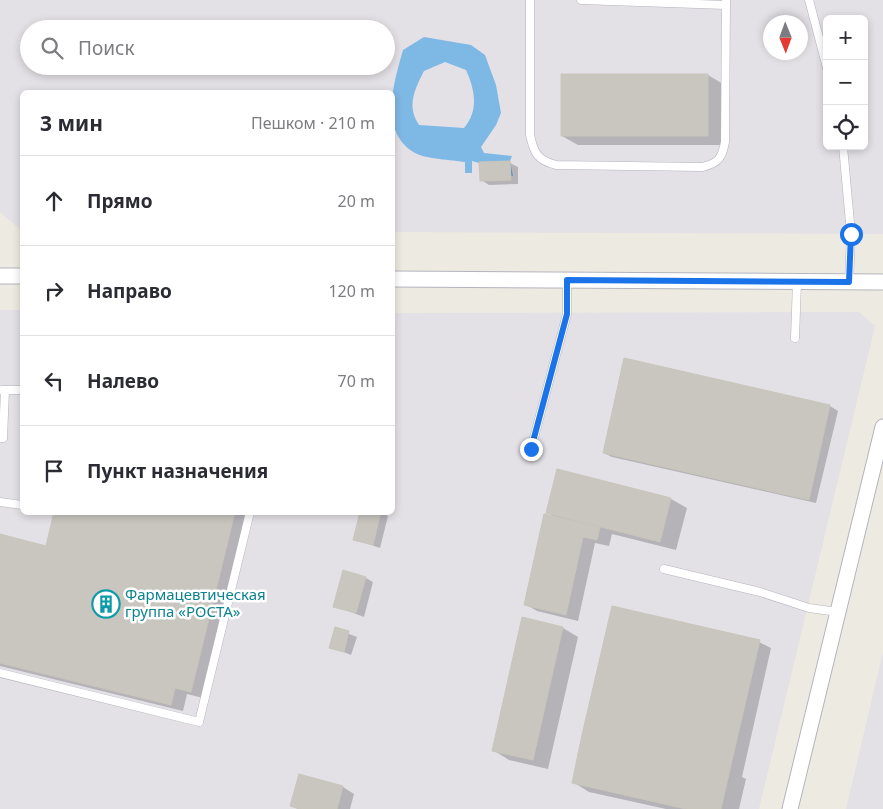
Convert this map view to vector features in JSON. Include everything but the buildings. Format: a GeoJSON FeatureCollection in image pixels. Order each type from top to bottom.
{"type":"FeatureCollection","features":[{"type":"Feature","properties":{"kind":"street"},"geometry":{"type":"LineString","coordinates":[[0,276],[20,276]]}},
{"type":"Feature","properties":{"kind":"street"},"geometry":{"type":"LineString","coordinates":[[395,279],[883,282]]}},
{"type":"Feature","properties":{"kind":"street"},"geometry":{"type":"LineString","coordinates":[[790,809],[883,427]]}},
{"type":"Feature","properties":{"kind":"lane"},"geometry":{"type":"LineString","coordinates":[[530,0],[530,135],[533,150],[543,162],[556,166],[702,167],[715,164],[723,156],[725,142],[726,2],[581,0]]}},
{"type":"Feature","properties":{"kind":"lane"},"geometry":{"type":"LineString","coordinates":[[809,0],[825,60]]}},
{"type":"Feature","properties":{"kind":"lane"},"geometry":{"type":"LineString","coordinates":[[843,150],[851,234],[849,282]]}},
{"type":"Feature","properties":{"kind":"lane"},"geometry":{"type":"LineString","coordinates":[[531,449],[567,314],[567,280]]}},
{"type":"Feature","properties":{"kind":"lane"},"geometry":{"type":"LineString","coordinates":[[795,338],[797,282]]}},
{"type":"Feature","properties":{"kind":"lane"},"geometry":{"type":"LineString","coordinates":[[0,438],[3,438],[3,390],[20,390]]}},
{"type":"Feature","properties":{"kind":"lane"},"geometry":{"type":"LineString","coordinates":[[0,502],[20,505]]}},
{"type":"Feature","properties":{"kind":"lane"},"geometry":{"type":"LineString","coordinates":[[0,673],[199,722],[249,515]]}},
{"type":"Feature","properties":{"kind":"lane"},"geometry":{"type":"LineString","coordinates":[[664,569],[760,592],[809,608],[838,612]]}},
{"type":"Feature","properties":{"kind":"shaded area"},"geometry":{"type":"Polygon","coordinates":[[[0,0],[883,0],[883,234],[395,232],[395,90],[20,90],[20,229],[0,212],[0,0]]]}},
{"type":"Feature","properties":{"kind":"shaded area"},"geometry":{"type":"Polygon","coordinates":[[[0,310],[20,310],[20,515],[395,515],[395,313],[859,312],[875,326],[759,809],[0,809],[0,310]]]}},
{"type":"Feature","properties":{"kind":"shaded area"},"geometry":{"type":"Polygon","coordinates":[[[883,652],[883,809],[846,809],[883,652]]]}},
{"type":"Feature","properties":{"kind":"water"},"geometry":{"type":"Polygon","coordinates":[[[424,37],[471,45],[485,55],[496,85],[501,113],[496,125],[481,147],[484,153],[512,156],[510,161],[513,176],[502,174],[472,161],[472,173],[465,173],[465,162],[420,155],[403,144],[395,129],[395,90],[393,90],[403,50],[424,37]],[[445,62],[424,71],[415,91],[412,104],[415,118],[419,125],[464,128],[469,121],[474,107],[472,85],[466,70],[445,62]]]}},
{"type":"Feature","properties":{"kind":"place","name":"Фармацевтическая группа «РОСТА»"},"geometry":{"type":"Point","coordinates":[106,604]}},
{"type":"Feature","properties":{"kind":"route"},"geometry":{"type":"LineString","coordinates":[[531,449],[567,314],[567,280],[849,282],[851,234]]}}]}
